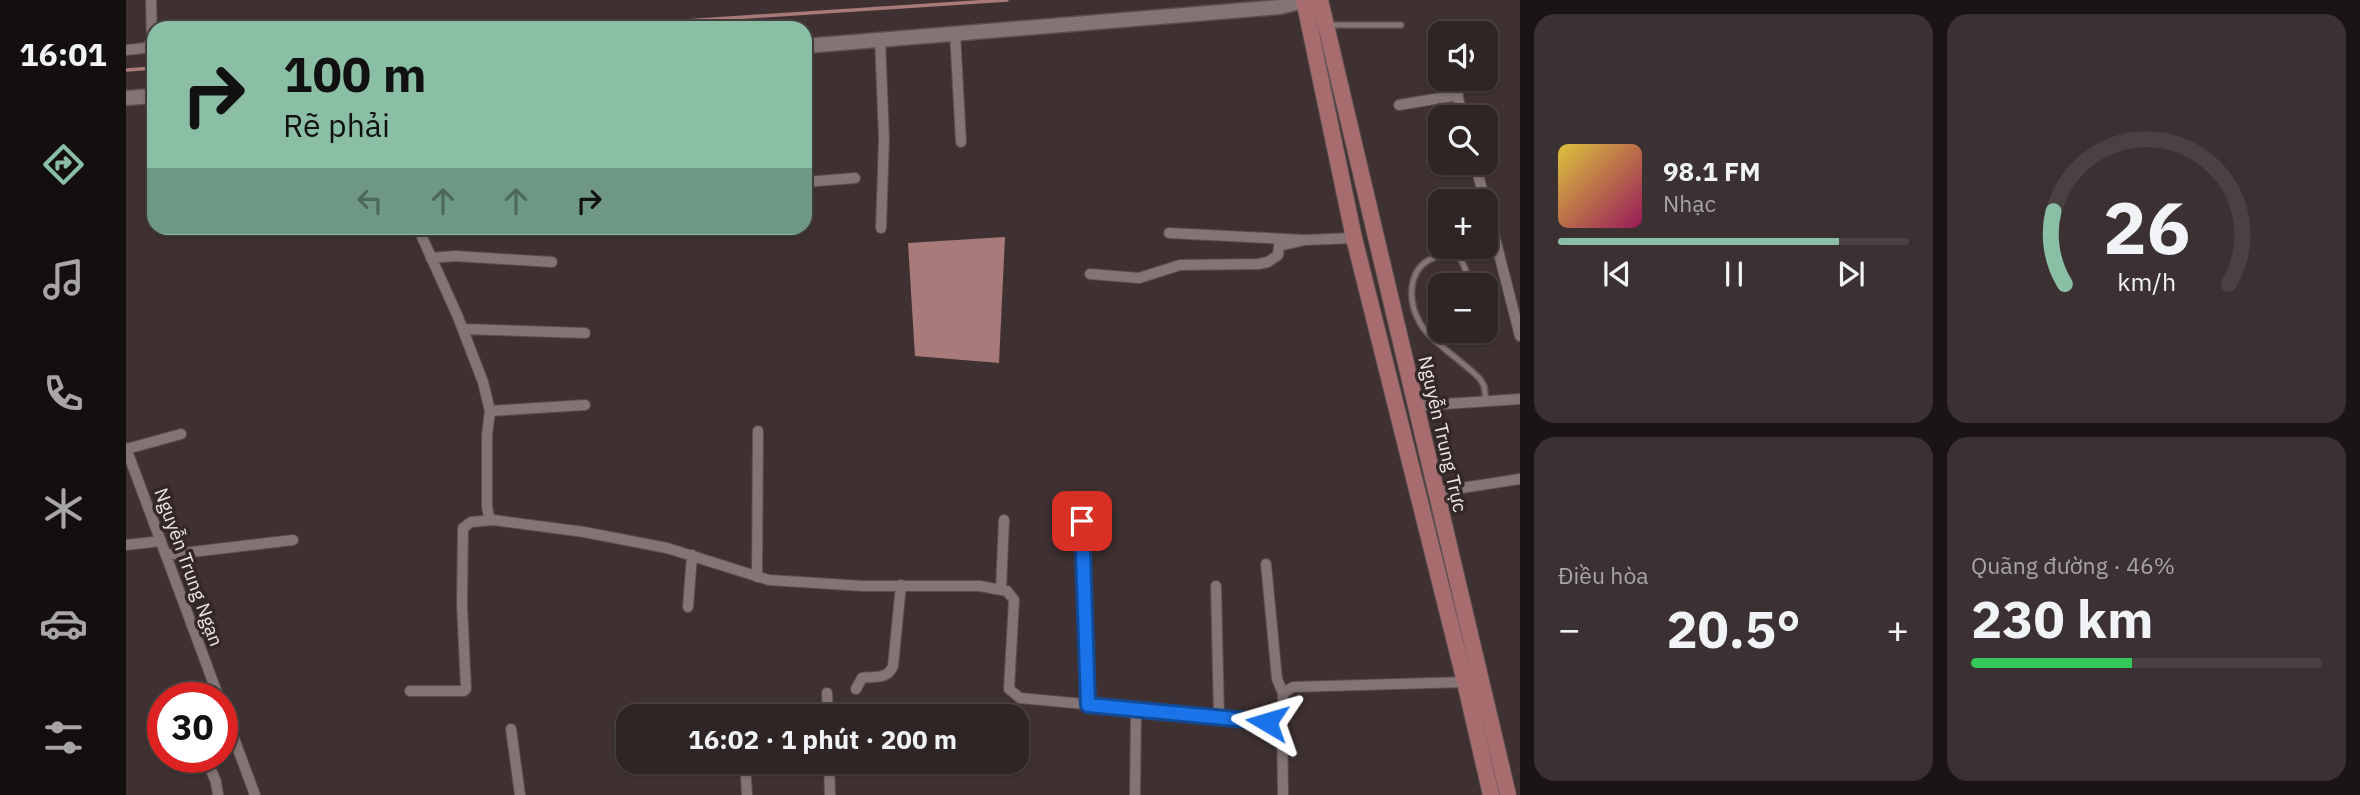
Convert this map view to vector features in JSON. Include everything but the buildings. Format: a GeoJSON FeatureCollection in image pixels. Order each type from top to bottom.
{"type":"FeatureCollection","features":[{"type":"Feature","properties":{"kind":"main road","name":"Nguyễn Trung Trực"},"geometry":{"type":"LineString","coordinates":[[1305,0],[1354,238],[1491,795]]}},
{"type":"Feature","properties":{"kind":"main road","name":"Nguyễn Trung Trực"},"geometry":{"type":"LineString","coordinates":[[1320,0],[1508,795]]}},
{"type":"Feature","properties":{"kind":"main road"},"geometry":{"type":"LineString","coordinates":[[1396,410],[1415,406]]}},
{"type":"Feature","properties":{"kind":"street"},"geometry":{"type":"LineString","coordinates":[[151,0],[152,21]]}},
{"type":"Feature","properties":{"kind":"street"},"geometry":{"type":"LineString","coordinates":[[812,45],[1280,7],[1305,0]]}},
{"type":"Feature","properties":{"kind":"street"},"geometry":{"type":"LineString","coordinates":[[955,33],[961,142]]}},
{"type":"Feature","properties":{"kind":"street"},"geometry":{"type":"LineString","coordinates":[[880,39],[884,138],[881,228]]}},
{"type":"Feature","properties":{"kind":"street"},"geometry":{"type":"LineString","coordinates":[[126,50],[147,47]]}},
{"type":"Feature","properties":{"kind":"street"},"geometry":{"type":"LineString","coordinates":[[1457,91],[1460,105]]}},
{"type":"Feature","properties":{"kind":"street"},"geometry":{"type":"LineString","coordinates":[[1399,105],[1458,95]]}},
{"type":"Feature","properties":{"kind":"street"},"geometry":{"type":"LineString","coordinates":[[126,98],[147,96]]}},
{"type":"Feature","properties":{"kind":"street"},"geometry":{"type":"LineString","coordinates":[[812,181],[855,177]]}},
{"type":"Feature","properties":{"kind":"street"},"geometry":{"type":"LineString","coordinates":[[1169,233],[1305,240],[1354,238]]}},
{"type":"Feature","properties":{"kind":"street"},"geometry":{"type":"LineString","coordinates":[[421,235],[463,329],[483,382],[490,411],[487,435],[487,507],[492,520]]}},
{"type":"Feature","properties":{"kind":"street"},"geometry":{"type":"LineString","coordinates":[[1090,274],[1139,278],[1180,265],[1258,264],[1268,262],[1278,255],[1279,246],[1305,240]]}},
{"type":"Feature","properties":{"kind":"street"},"geometry":{"type":"LineString","coordinates":[[1498,252],[1520,336]]}},
{"type":"Feature","properties":{"kind":"street"},"geometry":{"type":"LineString","coordinates":[[431,258],[455,256],[552,262]]}},
{"type":"Feature","properties":{"kind":"street"},"geometry":{"type":"LineString","coordinates":[[463,329],[585,333]]}},
{"type":"Feature","properties":{"kind":"street"},"geometry":{"type":"LineString","coordinates":[[1415,406],[1520,399]]}},
{"type":"Feature","properties":{"kind":"street"},"geometry":{"type":"LineString","coordinates":[[490,411],[585,405]]}},
{"type":"Feature","properties":{"kind":"street"},"geometry":{"type":"LineString","coordinates":[[757,577],[758,431]]}},
{"type":"Feature","properties":{"kind":"street"},"geometry":{"type":"LineString","coordinates":[[126,449],[181,434]]}},
{"type":"Feature","properties":{"kind":"street","name":"Nguyễn Trung Ngạn"},"geometry":{"type":"LineString","coordinates":[[126,449],[213,682]]}},
{"type":"Feature","properties":{"kind":"street"},"geometry":{"type":"LineString","coordinates":[[1436,492],[1520,479]]}},
{"type":"Feature","properties":{"kind":"street"},"geometry":{"type":"LineString","coordinates":[[410,691],[466,689],[462,604],[463,528],[471,522],[492,520],[634,541],[785,583],[863,586],[969,585],[1001,589],[1014,600],[1009,689],[1020,698],[1267,722],[1282,720]]}},
{"type":"Feature","properties":{"kind":"street"},"geometry":{"type":"LineString","coordinates":[[1001,589],[1004,520]]}},
{"type":"Feature","properties":{"kind":"street"},"geometry":{"type":"LineString","coordinates":[[1082,521],[1088,705]]}},
{"type":"Feature","properties":{"kind":"street"},"geometry":{"type":"LineString","coordinates":[[166,555],[293,540]]}},
{"type":"Feature","properties":{"kind":"street"},"geometry":{"type":"LineString","coordinates":[[126,545],[161,541]]}},
{"type":"Feature","properties":{"kind":"street"},"geometry":{"type":"LineString","coordinates":[[688,607],[692,555]]}},
{"type":"Feature","properties":{"kind":"street"},"geometry":{"type":"LineString","coordinates":[[1266,564],[1277,679],[1283,693],[1283,795]]}},
{"type":"Feature","properties":{"kind":"street"},"geometry":{"type":"LineString","coordinates":[[856,689],[862,678],[885,677],[890,673],[893,666],[901,585]]}},
{"type":"Feature","properties":{"kind":"street"},"geometry":{"type":"LineString","coordinates":[[1216,586],[1219,717]]}},
{"type":"Feature","properties":{"kind":"street"},"geometry":{"type":"LineString","coordinates":[[1283,693],[1293,687],[1465,682]]}},
{"type":"Feature","properties":{"kind":"street"},"geometry":{"type":"LineString","coordinates":[[827,694],[827,704]]}},
{"type":"Feature","properties":{"kind":"street"},"geometry":{"type":"LineString","coordinates":[[1135,795],[1136,710]]}},
{"type":"Feature","properties":{"kind":"street"},"geometry":{"type":"LineString","coordinates":[[512,729],[520,795]]}},
{"type":"Feature","properties":{"kind":"street"},"geometry":{"type":"LineString","coordinates":[[238,748],[256,795]]}},
{"type":"Feature","properties":{"kind":"street"},"geometry":{"type":"LineString","coordinates":[[212,773],[218,795]]}},
{"type":"Feature","properties":{"kind":"street"},"geometry":{"type":"LineString","coordinates":[[746,774],[747,795]]}},
{"type":"Feature","properties":{"kind":"street"},"geometry":{"type":"LineString","coordinates":[[830,774],[831,795]]}},
{"type":"Feature","properties":{"kind":"lane"},"geometry":{"type":"LineString","coordinates":[[1324,24],[1401,25]]}},
{"type":"Feature","properties":{"kind":"lane"},"geometry":{"type":"LineString","coordinates":[[1428,334],[1414,307],[1412,292],[1417,269],[1425,261],[1452,255],[1462,261],[1466,273]]}},
{"type":"Feature","properties":{"kind":"lane"},"geometry":{"type":"LineString","coordinates":[[1439,343],[1480,379],[1486,401]]}},
{"type":"Feature","properties":{"kind":"shaded area"},"geometry":{"type":"Polygon","coordinates":[[[1005,237],[999,363],[915,356],[908,243],[1005,237]]]}},
{"type":"Feature","properties":{"kind":"waterway"},"geometry":{"type":"LineString","coordinates":[[685,21],[1007,0]]}},
{"type":"Feature","properties":{"kind":"waterway"},"geometry":{"type":"LineString","coordinates":[[126,70],[147,68]]}},
{"type":"Feature","properties":{"kind":"route"},"geometry":{"type":"LineString","coordinates":[[1082,521],[1088,705],[1267,722]]}}]}
